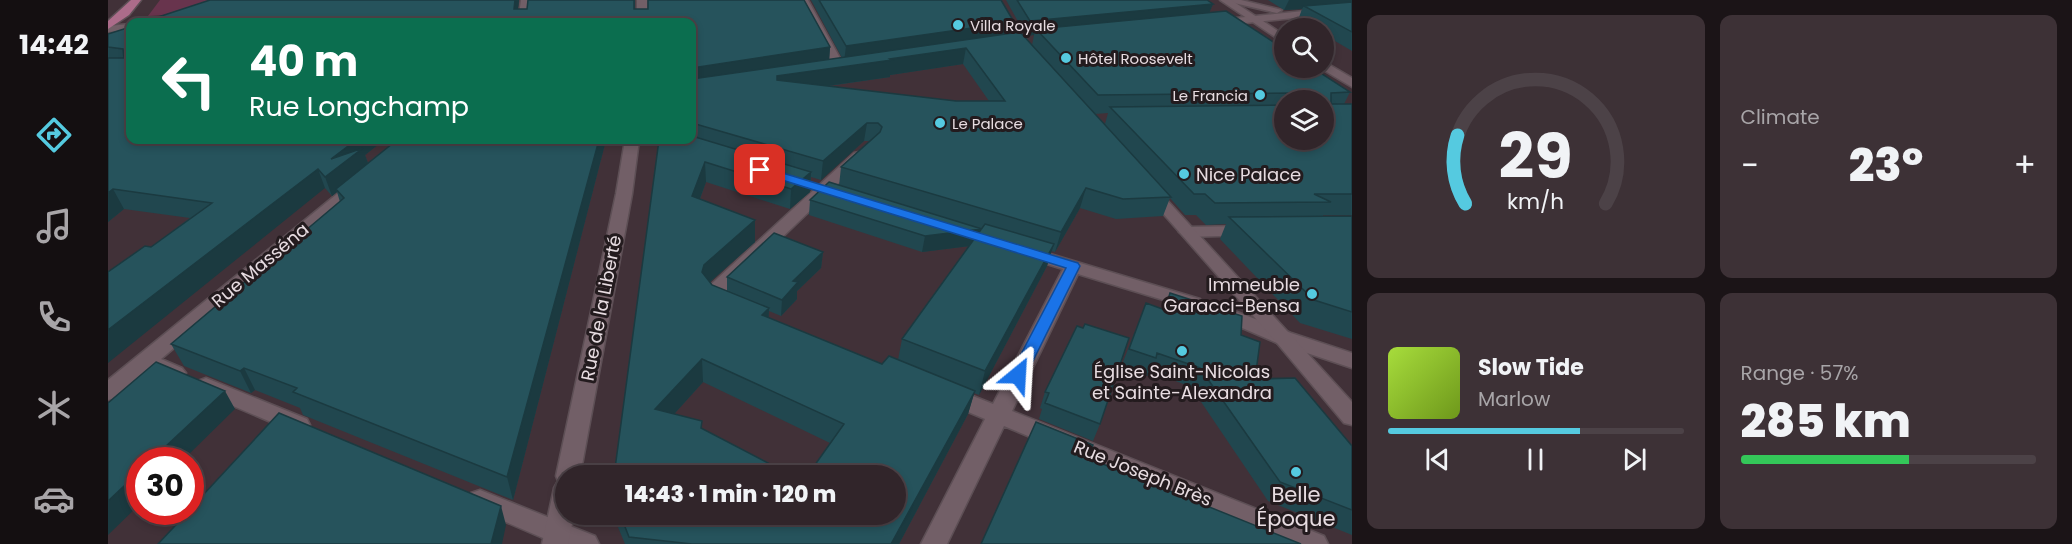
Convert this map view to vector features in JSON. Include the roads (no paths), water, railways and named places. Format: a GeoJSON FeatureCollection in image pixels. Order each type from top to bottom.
{"type":"FeatureCollection","features":[{"type":"Feature","properties":{"kind":"main road"},"geometry":{"type":"LineString","coordinates":[[108,28],[136,0]]}},
{"type":"Feature","properties":{"kind":"street"},"geometry":{"type":"LineString","coordinates":[[524,18],[526,0]]}},
{"type":"Feature","properties":{"kind":"street"},"geometry":{"type":"LineString","coordinates":[[642,0],[642,18]]}},
{"type":"Feature","properties":{"kind":"street"},"geometry":{"type":"LineString","coordinates":[[803,0],[840,69]]}},
{"type":"Feature","properties":{"kind":"street"},"geometry":{"type":"LineString","coordinates":[[1225,0],[1272,10],[1312,13]]}},
{"type":"Feature","properties":{"kind":"street"},"geometry":{"type":"LineString","coordinates":[[1225,0],[1274,33]]}},
{"type":"Feature","properties":{"kind":"street"},"geometry":{"type":"LineString","coordinates":[[1200,25],[1352,9]]}},
{"type":"Feature","properties":{"kind":"street"},"geometry":{"type":"LineString","coordinates":[[108,28],[126,27]]}},
{"type":"Feature","properties":{"kind":"street"},"geometry":{"type":"LineString","coordinates":[[1334,71],[1352,82]]}},
{"type":"Feature","properties":{"kind":"street","name":"Rue de la Liberté"},"geometry":{"type":"LineString","coordinates":[[570,465],[624,194],[631,144]]}},
{"type":"Feature","properties":{"kind":"street"},"geometry":{"type":"LineString","coordinates":[[741,310],[720,301],[713,293],[871,146]]}},
{"type":"Feature","properties":{"kind":"street","name":"Rue Masséna"},"geometry":{"type":"LineString","coordinates":[[108,392],[376,170]]}},
{"type":"Feature","properties":{"kind":"street"},"geometry":{"type":"LineString","coordinates":[[1141,180],[1352,417]]}},
{"type":"Feature","properties":{"kind":"street"},"geometry":{"type":"LineString","coordinates":[[802,183],[844,196]]}},
{"type":"Feature","properties":{"kind":"street"},"geometry":{"type":"LineString","coordinates":[[1187,232],[1259,231]]}},
{"type":"Feature","properties":{"kind":"street"},"geometry":{"type":"LineString","coordinates":[[1008,246],[1225,313],[1284,338],[1352,361]]}},
{"type":"Feature","properties":{"kind":"street"},"geometry":{"type":"LineString","coordinates":[[934,544],[1073,266]]}},
{"type":"Feature","properties":{"kind":"street"},"geometry":{"type":"LineString","coordinates":[[145,361],[316,432]]}},
{"type":"Feature","properties":{"kind":"street","name":"Rue Joseph Brès"},"geometry":{"type":"LineString","coordinates":[[936,389],[1315,544]]}},
{"type":"Feature","properties":{"kind":"street"},"geometry":{"type":"LineString","coordinates":[[456,490],[556,538],[586,544]]}},
{"type":"Feature","properties":{"kind":"place","name":"Villa Royale"},"geometry":{"type":"Point","coordinates":[958,25]}},
{"type":"Feature","properties":{"kind":"place","name":"Hôtel Roosevelt"},"geometry":{"type":"Point","coordinates":[1066,58]}},
{"type":"Feature","properties":{"kind":"place","name":"Le Francia"},"geometry":{"type":"Point","coordinates":[1260,95]}},
{"type":"Feature","properties":{"kind":"place","name":"Le Palace"},"geometry":{"type":"Point","coordinates":[940,123]}},
{"type":"Feature","properties":{"kind":"place","name":"Nice Palace"},"geometry":{"type":"Point","coordinates":[1184,174]}},
{"type":"Feature","properties":{"kind":"place","name":"Immeuble Garacci-Bensa"},"geometry":{"type":"Point","coordinates":[1312,294]}},
{"type":"Feature","properties":{"kind":"place","name":"Église Saint-Nicolas et Sainte-Alexandra"},"geometry":{"type":"Point","coordinates":[1182,351]}},
{"type":"Feature","properties":{"kind":"place","name":"Belle Époque"},"geometry":{"type":"Point","coordinates":[1296,472]}}]}
